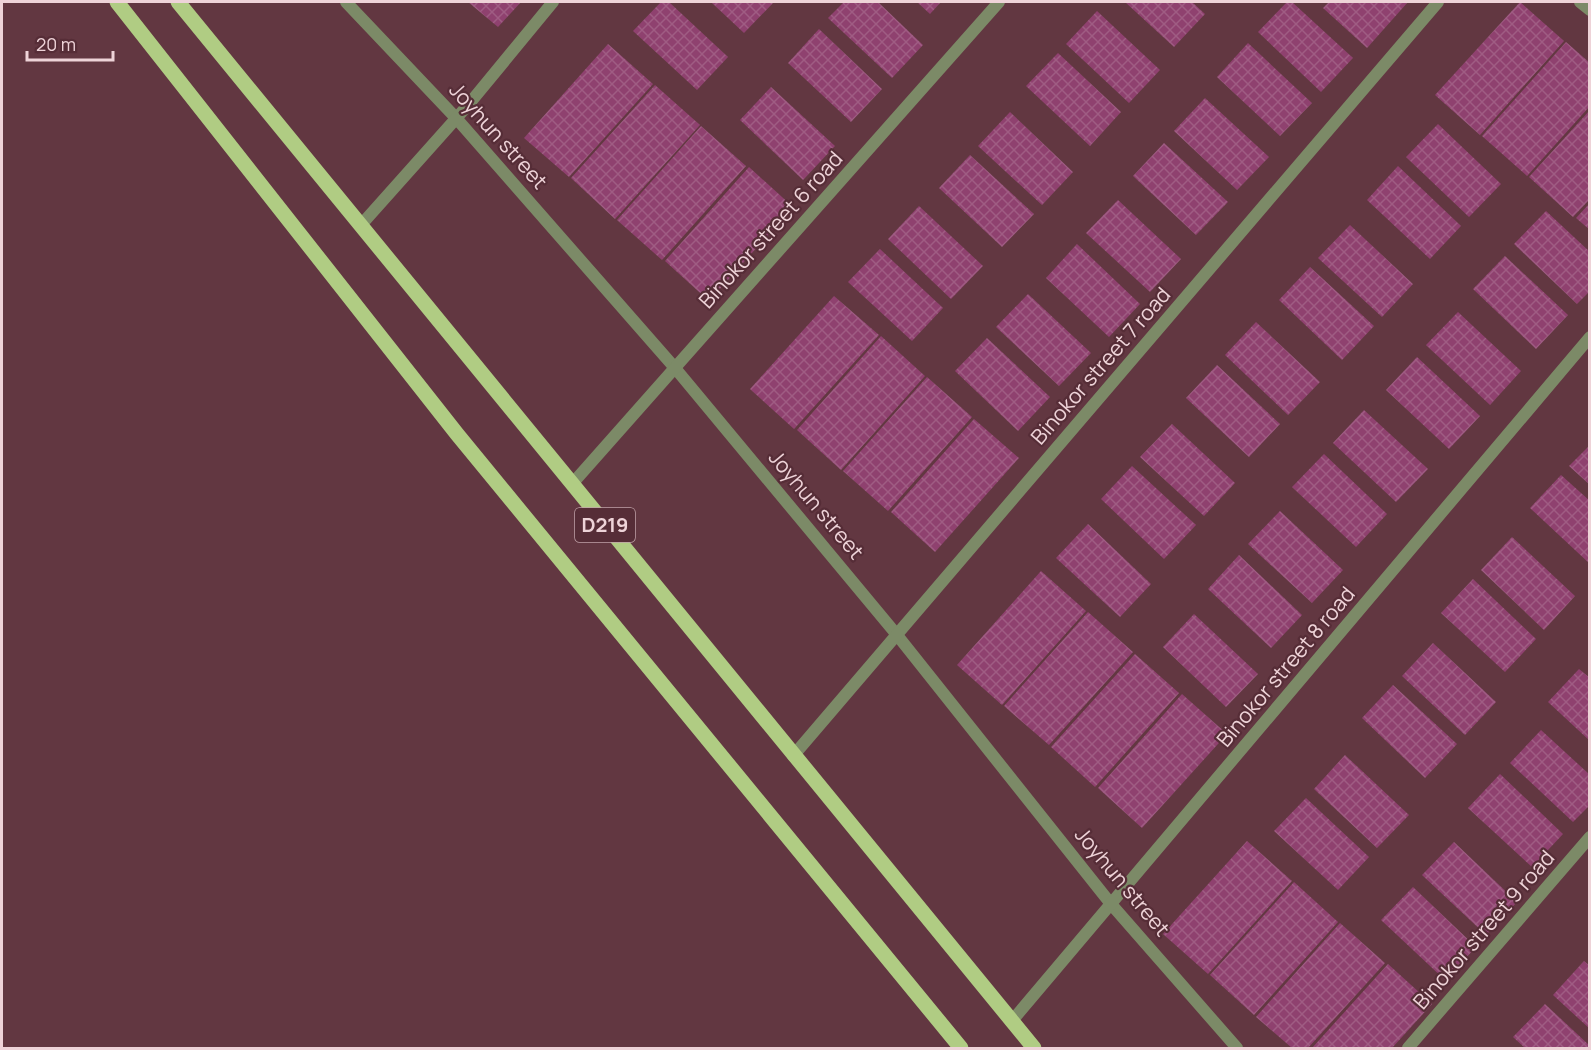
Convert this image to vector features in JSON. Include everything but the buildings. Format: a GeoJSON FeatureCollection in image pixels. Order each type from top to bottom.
{"type":"FeatureCollection","features":[{"type":"Feature","properties":{"kind":"main road","name":"D219"},"geometry":{"type":"LineString","coordinates":[[117,2],[457,434],[961,1048]]}},
{"type":"Feature","properties":{"kind":"main road","name":"D219"},"geometry":{"type":"LineString","coordinates":[[178,2],[1034,1048]]}},
{"type":"Feature","properties":{"kind":"street","name":"Joyhun street"},"geometry":{"type":"LineString","coordinates":[[346,2],[456,118],[675,368],[897,635],[1111,904],[1237,1048]]}},
{"type":"Feature","properties":{"kind":"street"},"geometry":{"type":"LineString","coordinates":[[361,225],[456,118],[553,2]]}},
{"type":"Feature","properties":{"kind":"street","name":"Binokor street 6 road"},"geometry":{"type":"LineString","coordinates":[[572,484],[999,2]]}},
{"type":"Feature","properties":{"kind":"street","name":"Binokor street 7 road"},"geometry":{"type":"LineString","coordinates":[[793,756],[1438,2]]}},
{"type":"Feature","properties":{"kind":"street"},"geometry":{"type":"LineString","coordinates":[[1580,2],[1590,10]]}},
{"type":"Feature","properties":{"kind":"street","name":"Binokor street 8 road"},"geometry":{"type":"LineString","coordinates":[[1011,1022],[1590,337]]}},
{"type":"Feature","properties":{"kind":"street","name":"Binokor street 9 road"},"geometry":{"type":"LineString","coordinates":[[1408,1048],[1590,837]]}}]}
